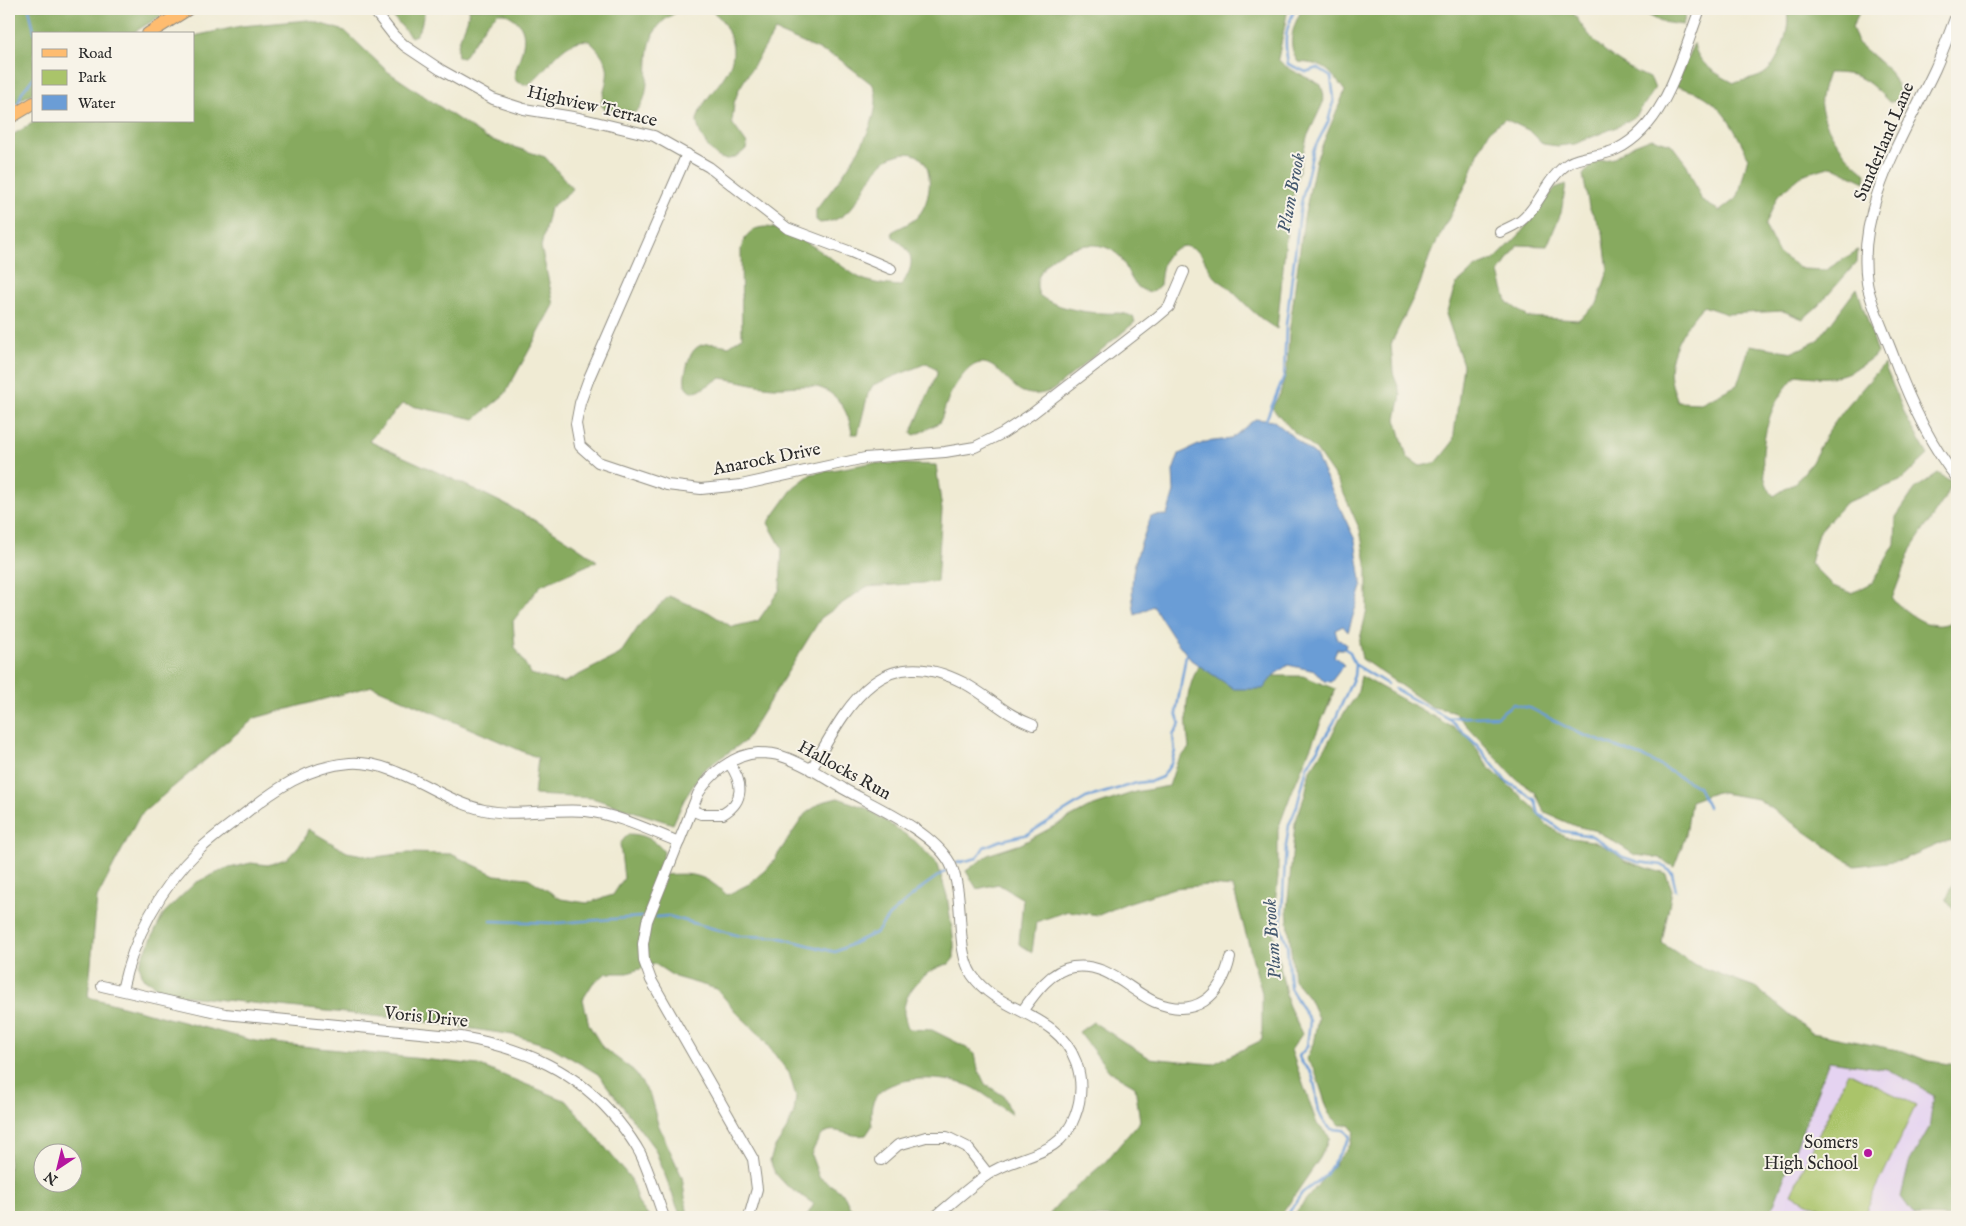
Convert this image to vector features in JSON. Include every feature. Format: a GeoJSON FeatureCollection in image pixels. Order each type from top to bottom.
{"type":"FeatureCollection","features":[{"type":"Feature","properties":{"kind":"main road"},"geometry":{"type":"LineString","coordinates":[[151,32],[188,9]]}},
{"type":"Feature","properties":{"kind":"main road"},"geometry":{"type":"LineString","coordinates":[[9,118],[32,104]]}},
{"type":"Feature","properties":{"kind":"street","name":"Highview Terrace"},"geometry":{"type":"LineString","coordinates":[[373,9],[405,46],[441,70],[493,99],[524,109],[579,118],[654,136],[710,167],[787,228],[891,269]]}},
{"type":"Feature","properties":{"kind":"street"},"geometry":{"type":"LineString","coordinates":[[1500,232],[1523,220],[1553,178],[1570,163],[1615,150],[1636,138],[1649,124],[1667,95],[1700,9]]}},
{"type":"Feature","properties":{"kind":"street","name":"Sunderland Lane"},"geometry":{"type":"LineString","coordinates":[[1957,13],[1935,68],[1881,186],[1870,219],[1866,256],[1867,284],[1905,388],[1944,460],[1957,478]]}},
{"type":"Feature","properties":{"kind":"street","name":"Anarock Drive"},"geometry":{"type":"LineString","coordinates":[[687,154],[589,378],[580,403],[576,424],[580,446],[598,462],[667,485],[701,489],[741,485],[865,458],[945,452],[975,447],[1003,433],[1033,413],[1156,318],[1169,307],[1184,272]]}},
{"type":"Feature","properties":{"kind":"street"},"geometry":{"type":"LineString","coordinates":[[811,770],[851,703],[872,683],[882,677],[897,673],[913,670],[947,675],[974,689],[1012,717],[1033,725]]}},
{"type":"Feature","properties":{"kind":"street","name":"Hallocks Run"},"geometry":{"type":"LineString","coordinates":[[749,1217],[757,1189],[756,1169],[749,1149],[651,980],[644,961],[643,944],[647,921],[691,810],[704,785],[729,763],[747,755],[767,753],[781,756],[811,770],[909,826],[945,856],[954,874],[961,908],[963,938],[971,973],[984,987],[1003,1001],[1023,1010],[1050,1027],[1070,1049],[1080,1074],[1079,1101],[1075,1117],[1067,1131],[1052,1146],[988,1174],[935,1217]]}},
{"type":"Feature","properties":{"kind":"street"},"geometry":{"type":"LineString","coordinates":[[122,990],[131,954],[147,920],[172,883],[198,851],[274,789],[325,768],[350,763],[375,766],[410,778],[484,810],[584,811],[612,815],[679,842]]}},
{"type":"Feature","properties":{"kind":"street"},"geometry":{"type":"LineString","coordinates":[[691,810],[701,814],[723,814],[736,803],[741,789],[740,783],[729,763]]}},
{"type":"Feature","properties":{"kind":"street"},"geometry":{"type":"LineString","coordinates":[[1023,1010],[1042,985],[1052,977],[1065,969],[1079,966],[1097,967],[1163,1004],[1189,1007],[1208,1000],[1220,986],[1225,977],[1230,958]]}},
{"type":"Feature","properties":{"kind":"street","name":"Voris Drive"},"geometry":{"type":"LineString","coordinates":[[102,986],[225,1014],[461,1037],[493,1042],[540,1059],[562,1070],[590,1091],[626,1132],[640,1152],[664,1217]]}},
{"type":"Feature","properties":{"kind":"street"},"geometry":{"type":"LineString","coordinates":[[880,1160],[898,1145],[926,1137],[948,1137],[967,1147],[988,1174]]}},
{"type":"Feature","properties":{"kind":"shaded area","name":"Somers High School"},"geometry":{"type":"Polygon","coordinates":[[[1835,1039],[1957,1089],[1957,1217],[1753,1217],[1835,1039]]]}},
{"type":"Feature","properties":{"kind":"green space"},"geometry":{"type":"Polygon","coordinates":[[[9,9],[172,9],[134,32],[32,32],[32,93],[9,107],[9,9]]]}},
{"type":"Feature","properties":{"kind":"green space"},"geometry":{"type":"Polygon","coordinates":[[[386,9],[425,9],[421,26],[416,35],[411,37],[386,9]]]}},
{"type":"Feature","properties":{"kind":"green space"},"geometry":{"type":"Polygon","coordinates":[[[469,9],[685,9],[667,18],[656,30],[650,43],[647,87],[643,100],[636,112],[605,109],[601,105],[607,78],[606,64],[598,50],[589,41],[579,41],[571,44],[527,85],[517,82],[514,77],[524,41],[523,33],[520,25],[504,13],[498,13],[487,23],[463,58],[458,57],[458,45],[467,21],[469,9]]]}},
{"type":"Feature","properties":{"kind":"green space"},"geometry":{"type":"Polygon","coordinates":[[[707,9],[1288,9],[1278,59],[1292,70],[1321,85],[1324,95],[1322,105],[1307,137],[1288,217],[1277,329],[1217,279],[1200,254],[1191,248],[1184,246],[1171,251],[1164,261],[1160,285],[1152,292],[1144,291],[1134,283],[1117,254],[1100,246],[1079,246],[1059,254],[1044,267],[1038,277],[1037,287],[1039,295],[1052,303],[1078,310],[1095,313],[1125,314],[1133,317],[1135,322],[1053,390],[1035,394],[1023,392],[1016,388],[996,368],[981,363],[972,366],[958,381],[950,395],[939,423],[915,435],[911,433],[937,374],[936,369],[927,363],[873,385],[868,394],[858,434],[852,434],[848,417],[840,402],[827,391],[819,388],[810,386],[767,386],[720,378],[702,389],[692,392],[687,389],[685,378],[693,351],[697,347],[708,344],[729,346],[742,337],[741,249],[749,233],[762,227],[779,229],[797,237],[860,278],[885,285],[901,286],[909,271],[911,259],[906,248],[893,237],[892,232],[918,216],[924,208],[929,186],[929,175],[926,165],[920,158],[912,154],[900,154],[887,159],[878,168],[856,202],[847,212],[835,220],[820,223],[816,220],[816,210],[847,168],[868,133],[874,116],[876,99],[873,85],[838,58],[775,31],[739,89],[734,103],[732,123],[747,144],[746,149],[731,159],[720,158],[715,155],[702,138],[697,120],[707,99],[728,70],[732,59],[733,47],[723,22],[715,13],[707,9]]]}},
{"type":"Feature","properties":{"kind":"green space"},"geometry":{"type":"Polygon","coordinates":[[[1302,9],[1574,9],[1572,11],[1588,34],[1606,52],[1626,66],[1651,79],[1655,89],[1636,116],[1619,126],[1575,144],[1558,146],[1543,144],[1530,131],[1505,119],[1490,130],[1479,151],[1468,181],[1430,255],[1420,284],[1391,344],[1393,372],[1401,395],[1396,419],[1407,457],[1420,466],[1436,463],[1453,442],[1463,365],[1446,314],[1456,285],[1476,267],[1494,260],[1519,235],[1555,188],[1566,184],[1561,213],[1547,246],[1518,245],[1499,273],[1507,302],[1528,317],[1578,320],[1597,304],[1608,271],[1603,232],[1589,207],[1583,175],[1594,162],[1614,158],[1634,145],[1652,138],[1671,144],[1687,165],[1702,201],[1720,211],[1738,197],[1748,157],[1735,131],[1724,114],[1710,100],[1702,95],[1676,86],[1694,43],[1703,63],[1734,83],[1762,75],[1775,61],[1780,53],[1786,34],[1788,16],[1786,9],[1861,9],[1852,27],[1858,43],[1889,70],[1899,89],[1899,101],[1889,102],[1868,83],[1856,76],[1828,73],[1821,99],[1821,107],[1827,125],[1838,144],[1866,173],[1865,182],[1832,166],[1804,174],[1778,195],[1765,226],[1779,254],[1802,269],[1826,270],[1858,250],[1857,262],[1819,305],[1803,319],[1783,311],[1727,314],[1703,306],[1679,340],[1670,370],[1671,380],[1678,402],[1701,403],[1737,385],[1750,345],[1793,352],[1817,341],[1857,288],[1878,353],[1857,368],[1840,375],[1821,377],[1796,375],[1782,392],[1772,411],[1764,443],[1763,467],[1768,488],[1774,496],[1797,481],[1812,462],[1827,433],[1847,406],[1884,364],[1907,419],[1928,455],[1900,481],[1845,503],[1818,533],[1810,563],[1833,586],[1852,593],[1872,583],[1895,544],[1896,517],[1915,489],[1938,473],[1952,482],[1943,501],[1911,549],[1892,599],[1914,617],[1931,624],[1940,625],[1957,618],[1957,839],[1941,843],[1902,860],[1855,866],[1758,799],[1716,792],[1691,801],[1686,835],[1674,867],[1659,858],[1635,855],[1597,831],[1575,826],[1545,813],[1535,792],[1516,779],[1453,711],[1432,707],[1362,659],[1359,643],[1367,610],[1367,568],[1360,530],[1339,483],[1316,450],[1292,430],[1272,408],[1280,394],[1287,369],[1289,334],[1304,218],[1316,160],[1345,91],[1326,69],[1315,64],[1298,62],[1294,55],[1292,35],[1302,9]]]}},
{"type":"Feature","properties":{"kind":"green space"},"geometry":{"type":"Polygon","coordinates":[[[1637,9],[1687,9],[1683,25],[1661,22],[1637,9]]]}},
{"type":"Feature","properties":{"kind":"green space"},"geometry":{"type":"Polygon","coordinates":[[[308,20],[345,31],[387,71],[486,138],[545,157],[573,189],[550,208],[541,247],[554,305],[505,394],[475,419],[402,404],[369,441],[457,481],[544,525],[597,561],[540,586],[513,621],[515,647],[531,674],[563,683],[620,654],[641,623],[669,596],[708,612],[732,627],[758,621],[780,589],[782,548],[768,523],[794,487],[811,474],[870,463],[936,465],[942,510],[937,582],[866,587],[821,618],[745,741],[703,770],[684,800],[673,824],[592,798],[534,795],[538,758],[372,686],[255,718],[140,815],[97,898],[88,997],[255,1041],[478,1065],[567,1101],[631,1179],[638,1203],[649,1217],[9,1217],[9,137],[34,122],[195,122],[195,36],[241,26],[308,20]]]}},
{"type":"Feature","properties":{"kind":"green space"},"geometry":{"type":"Polygon","coordinates":[[[1199,664],[1268,676],[1303,676],[1335,689],[1278,829],[1278,878],[1272,927],[1288,1004],[1302,1034],[1291,1050],[1317,1124],[1330,1137],[1320,1158],[1280,1217],[1047,1217],[1064,1198],[1106,1161],[1140,1121],[1135,1086],[1109,1071],[1079,1032],[1093,1022],[1149,1058],[1213,1064],[1262,1040],[1262,993],[1233,887],[1209,885],[1174,888],[1127,903],[1099,915],[1068,911],[1036,922],[1032,952],[1019,944],[1023,899],[998,884],[977,889],[966,871],[990,854],[1021,844],[1088,808],[1135,792],[1169,786],[1177,762],[1189,748],[1187,725],[1188,695],[1199,664]]]}},
{"type":"Feature","properties":{"kind":"green space"},"geometry":{"type":"Polygon","coordinates":[[[1361,676],[1468,736],[1488,767],[1533,807],[1547,825],[1565,837],[1592,841],[1610,849],[1625,861],[1666,874],[1672,890],[1662,943],[1695,965],[1755,987],[1812,1033],[1903,1051],[1928,1061],[1957,1065],[1957,1217],[1915,1216],[1901,1197],[1909,1163],[1929,1128],[1934,1095],[1887,1069],[1829,1061],[1769,1217],[1292,1217],[1351,1144],[1354,1131],[1349,1125],[1340,1125],[1329,1114],[1315,1071],[1306,1059],[1313,1044],[1318,1018],[1309,998],[1294,980],[1287,910],[1295,823],[1305,795],[1310,770],[1327,745],[1339,720],[1357,695],[1361,676]]]}},
{"type":"Feature","properties":{"kind":"green space"},"geometry":{"type":"Polygon","coordinates":[[[838,798],[866,808],[915,841],[938,865],[947,896],[954,943],[954,958],[949,964],[941,966],[925,975],[912,989],[907,997],[904,1014],[908,1029],[932,1030],[962,1045],[975,1054],[978,1069],[985,1084],[1004,1096],[1012,1115],[974,1088],[950,1081],[920,1079],[905,1081],[881,1091],[874,1100],[871,1113],[872,1126],[866,1135],[828,1131],[817,1142],[811,1155],[819,1177],[843,1193],[849,1206],[867,1217],[806,1217],[814,1204],[787,1186],[775,1173],[770,1161],[774,1149],[787,1129],[794,1113],[796,1096],[789,1073],[758,1033],[736,1012],[717,989],[675,977],[655,964],[628,973],[607,973],[593,983],[583,999],[589,1025],[603,1048],[633,1070],[650,1095],[658,1124],[682,1177],[688,1217],[681,1217],[655,1149],[598,1074],[550,1046],[513,1035],[420,1021],[168,994],[143,978],[139,964],[164,913],[195,883],[225,869],[251,863],[268,865],[288,858],[304,840],[308,829],[347,852],[375,857],[407,853],[451,854],[495,875],[528,878],[561,899],[587,903],[613,895],[624,878],[620,844],[628,834],[639,835],[653,841],[664,852],[661,865],[655,875],[686,874],[702,877],[727,895],[749,884],[770,866],[805,814],[822,802],[838,798]]]}},
{"type":"Feature","properties":{"kind":"green space"},"geometry":{"type":"Polygon","coordinates":[[[1957,875],[1957,914],[1946,900],[1957,875]]]}},
{"type":"Feature","properties":{"kind":"green space"},"geometry":{"type":"Polygon","coordinates":[[[1848,1072],[1916,1105],[1863,1217],[1840,1217],[1791,1194],[1848,1072]]]}},
{"type":"Feature","properties":{"kind":"water"},"geometry":{"type":"Polygon","coordinates":[[[1255,419],[1274,421],[1316,456],[1355,540],[1362,587],[1348,632],[1343,626],[1335,630],[1338,639],[1346,644],[1345,649],[1337,649],[1334,656],[1344,665],[1331,682],[1324,681],[1315,671],[1288,665],[1274,675],[1263,689],[1234,689],[1191,660],[1153,606],[1135,615],[1132,587],[1135,564],[1151,516],[1167,515],[1174,492],[1173,471],[1179,454],[1205,442],[1231,439],[1255,419]]]}},
{"type":"Feature","properties":{"kind":"waterway"},"geometry":{"type":"LineString","coordinates":[[29,9],[35,32]]}},
{"type":"Feature","properties":{"kind":"waterway","name":"Plum Brook"},"geometry":{"type":"LineString","coordinates":[[1266,420],[1284,376],[1286,325],[1301,204],[1313,151],[1328,122],[1334,99],[1331,77],[1317,68],[1306,72],[1288,64],[1286,35],[1295,9]]}},
{"type":"Feature","properties":{"kind":"waterway"},"geometry":{"type":"LineString","coordinates":[[18,104],[22,92],[32,80]]}},
{"type":"Feature","properties":{"kind":"waterway"},"geometry":{"type":"LineString","coordinates":[[9,148],[12,124]]}},
{"type":"Feature","properties":{"kind":"waterway","name":"Plum Brook"},"geometry":{"type":"LineString","coordinates":[[1286,1217],[1302,1193],[1325,1176],[1350,1137],[1344,1130],[1331,1129],[1321,1118],[1312,1075],[1299,1056],[1307,1047],[1310,1021],[1290,988],[1287,944],[1281,928],[1289,825],[1297,806],[1307,767],[1334,722],[1354,676],[1355,665],[1350,652],[1345,649]]}},
{"type":"Feature","properties":{"kind":"waterway"},"geometry":{"type":"LineString","coordinates":[[957,863],[977,858],[984,847],[999,841],[1028,834],[1086,798],[1162,777],[1171,764],[1175,751],[1173,735],[1180,724],[1176,713],[1186,655]]}},
{"type":"Feature","properties":{"kind":"waterway"},"geometry":{"type":"LineString","coordinates":[[1356,665],[1387,684]]}},
{"type":"Feature","properties":{"kind":"waterway"},"geometry":{"type":"LineString","coordinates":[[1395,689],[1447,718],[1497,716],[1513,704],[1532,709],[1578,733],[1646,758],[1698,787],[1708,807]]}},
{"type":"Feature","properties":{"kind":"waterway"},"geometry":{"type":"LineString","coordinates":[[1448,718],[1477,745],[1505,780],[1535,800],[1539,814],[1562,831],[1592,836],[1623,857],[1638,862],[1662,865],[1672,873],[1676,890]]}},
{"type":"Feature","properties":{"kind":"waterway"},"geometry":{"type":"LineString","coordinates":[[656,917],[668,916],[740,936],[777,937],[835,952],[877,932],[889,916],[945,871]]}},
{"type":"Feature","properties":{"kind":"waterway"},"geometry":{"type":"LineString","coordinates":[[491,921],[556,923],[642,917]]}},
{"type":"Feature","properties":{"kind":"place","name":"Somers High School"},"geometry":{"type":"Point","coordinates":[1868,1153]}}]}
